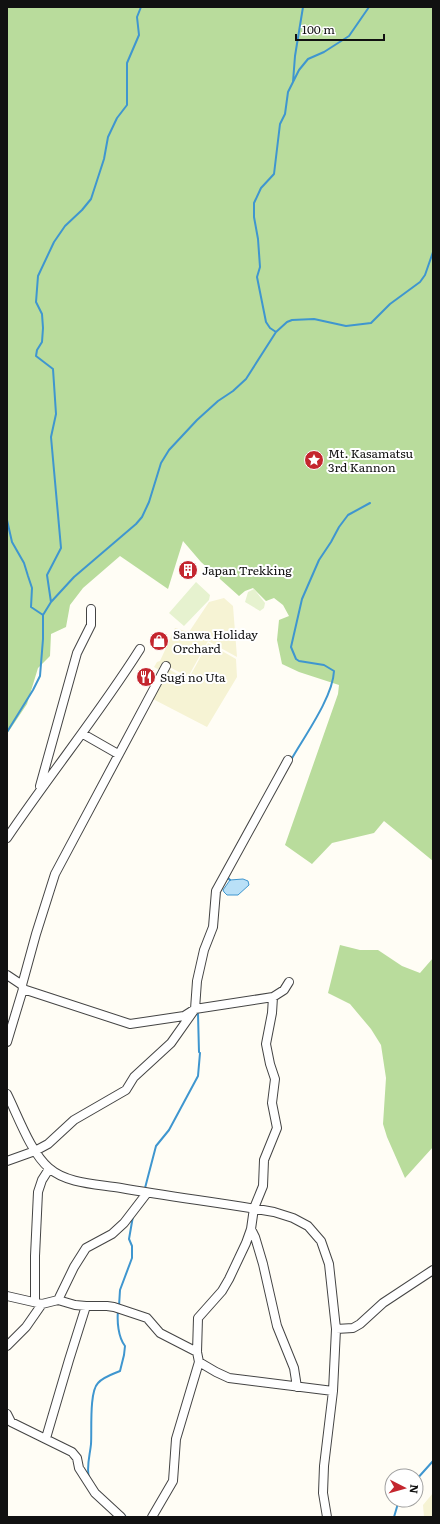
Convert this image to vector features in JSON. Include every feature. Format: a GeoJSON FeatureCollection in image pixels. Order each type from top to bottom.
{"type":"FeatureCollection","features":[{"type":"Feature","properties":{"kind":"street"},"geometry":{"type":"LineString","coordinates":[[39,791],[77,653],[91,625],[91,610]]}},
{"type":"Feature","properties":{"kind":"street"},"geometry":{"type":"LineString","coordinates":[[7,838],[39,791],[83,734],[140,649]]}},
{"type":"Feature","properties":{"kind":"street"},"geometry":{"type":"LineString","coordinates":[[7,1042],[36,934],[55,874],[166,666]]}},
{"type":"Feature","properties":{"kind":"street"},"geometry":{"type":"LineString","coordinates":[[83,734],[118,754]]}},
{"type":"Feature","properties":{"kind":"street"},"geometry":{"type":"LineString","coordinates":[[7,1161],[35,1151],[48,1144],[74,1120],[126,1090],[134,1076],[171,1043],[195,1009],[197,981],[204,950],[213,926],[216,890],[288,760]]}},
{"type":"Feature","properties":{"kind":"street"},"geometry":{"type":"LineString","coordinates":[[7,975],[22,987],[130,1024],[184,1016],[195,1009],[273,997],[284,990],[289,982]]}},
{"type":"Feature","properties":{"kind":"street"},"geometry":{"type":"LineString","coordinates":[[152,1517],[173,1481],[176,1438],[199,1362],[197,1352],[198,1318],[222,1292],[251,1229],[254,1208],[263,1186],[264,1160],[276,1128],[272,1102],[275,1078],[270,1064],[266,1044],[272,1013],[273,997]]}},
{"type":"Feature","properties":{"kind":"street"},"geometry":{"type":"LineString","coordinates":[[7,1094],[35,1151],[49,1169],[63,1176],[80,1181],[146,1193],[274,1212],[294,1218],[308,1226],[321,1241],[329,1264],[336,1329],[333,1391],[324,1466],[323,1493],[327,1517]]}},
{"type":"Feature","properties":{"kind":"street"},"geometry":{"type":"LineString","coordinates":[[7,1346],[26,1327],[39,1302],[35,1256],[38,1192],[42,1180],[49,1169]]}},
{"type":"Feature","properties":{"kind":"street"},"geometry":{"type":"LineString","coordinates":[[58,1300],[74,1267],[86,1248],[112,1234],[124,1223],[146,1193]]}},
{"type":"Feature","properties":{"kind":"street"},"geometry":{"type":"LineString","coordinates":[[251,1229],[264,1264],[277,1326],[294,1368],[297,1387]]}},
{"type":"Feature","properties":{"kind":"street"},"geometry":{"type":"LineString","coordinates":[[336,1329],[353,1328],[360,1324],[383,1302],[433,1270]]}},
{"type":"Feature","properties":{"kind":"street"},"geometry":{"type":"LineString","coordinates":[[7,1296],[39,1302],[58,1300],[86,1306],[107,1306],[118,1309],[147,1318],[160,1333],[197,1352]]}},
{"type":"Feature","properties":{"kind":"street"},"geometry":{"type":"LineString","coordinates":[[46,1438],[86,1306]]}},
{"type":"Feature","properties":{"kind":"street"},"geometry":{"type":"LineString","coordinates":[[199,1362],[229,1378],[333,1391]]}},
{"type":"Feature","properties":{"kind":"street"},"geometry":{"type":"LineString","coordinates":[[7,1414],[11,1422],[72,1452],[77,1458],[79,1468],[95,1493],[121,1517]]}},
{"type":"Feature","properties":{"kind":"shaded area","name":"Sanwa Holiday Orchard"},"geometry":{"type":"Polygon","coordinates":[[[224,598],[233,606],[237,657],[208,641],[188,677],[166,665],[161,671],[154,667],[157,662],[160,661],[175,628],[189,632],[209,602],[224,598]]]}},
{"type":"Feature","properties":{"kind":"shaded area","name":"Sanwa Holiday Orchard"},"geometry":{"type":"Polygon","coordinates":[[[208,643],[236,659],[237,677],[207,727],[151,698],[167,668],[188,680],[208,643]]]}},
{"type":"Feature","properties":{"kind":"shaded area"},"geometry":{"type":"Polygon","coordinates":[[[433,1493],[433,1517],[424,1517],[424,1504],[433,1493]]]}},
{"type":"Feature","properties":{"kind":"green space"},"geometry":{"type":"Polygon","coordinates":[[[7,7],[433,7],[433,861],[384,821],[374,833],[332,843],[312,864],[285,845],[338,694],[339,685],[299,672],[282,664],[277,640],[279,620],[289,616],[283,605],[274,598],[266,601],[253,588],[245,591],[239,596],[201,562],[183,541],[168,589],[120,556],[83,588],[70,605],[66,627],[51,634],[50,656],[38,668],[27,704],[7,734],[7,7]]]}},
{"type":"Feature","properties":{"kind":"green space"},"geometry":{"type":"Polygon","coordinates":[[[196,582],[210,595],[209,600],[184,626],[169,613],[196,582]]]}},
{"type":"Feature","properties":{"kind":"green space"},"geometry":{"type":"Polygon","coordinates":[[[254,589],[265,603],[264,608],[260,611],[245,602],[248,592],[254,589]]]}},
{"type":"Feature","properties":{"kind":"green space"},"geometry":{"type":"Polygon","coordinates":[[[340,945],[360,950],[378,950],[402,966],[420,973],[433,958],[433,1147],[405,1178],[387,1137],[383,1124],[386,1078],[381,1045],[371,1029],[350,1004],[328,993],[340,945]]]}},
{"type":"Feature","properties":{"kind":"water"},"geometry":{"type":"Polygon","coordinates":[[[243,879],[248,881],[249,885],[238,895],[227,895],[224,892],[223,890],[230,880],[243,879]]]}},
{"type":"Feature","properties":{"kind":"waterway"},"geometry":{"type":"LineString","coordinates":[[51,602],[47,575],[61,548],[51,437],[56,414],[53,369],[36,356],[37,350],[42,342],[43,328],[42,314],[36,302],[38,276],[54,242],[65,226],[91,199],[104,159],[108,137],[117,118],[127,105],[127,63],[139,35],[137,17],[141,7]]}},
{"type":"Feature","properties":{"kind":"waterway"},"geometry":{"type":"LineString","coordinates":[[293,82],[295,56],[303,7]]}},
{"type":"Feature","properties":{"kind":"waterway"},"geometry":{"type":"LineString","coordinates":[[276,332],[270,328],[266,322],[257,277],[260,267],[258,239],[254,217],[254,203],[261,188],[274,174],[280,124],[285,114],[288,92],[299,70],[308,59],[324,52],[349,36],[369,7]]}},
{"type":"Feature","properties":{"kind":"waterway"},"geometry":{"type":"LineString","coordinates":[[7,732],[40,676],[43,615],[51,602],[74,577],[136,524],[142,517],[149,502],[161,463],[169,450],[197,420],[246,379],[276,332],[287,322],[292,320],[314,319],[346,326],[371,323],[390,304],[420,282],[425,275],[433,252]]}},
{"type":"Feature","properties":{"kind":"waterway"},"geometry":{"type":"LineString","coordinates":[[291,760],[310,729],[329,693],[334,671],[324,665],[299,661],[296,659],[291,647],[302,599],[319,560],[339,527],[348,515],[370,503]]}},
{"type":"Feature","properties":{"kind":"waterway"},"geometry":{"type":"LineString","coordinates":[[7,520],[12,542],[24,563],[32,588],[31,607],[43,615]]}},
{"type":"Feature","properties":{"kind":"waterway"},"geometry":{"type":"LineString","coordinates":[[227,877],[230,880]]}},
{"type":"Feature","properties":{"kind":"waterway"},"geometry":{"type":"LineString","coordinates":[[145,1188],[156,1146],[169,1130],[198,1076],[200,1053],[198,1014]]}},
{"type":"Feature","properties":{"kind":"waterway"},"geometry":{"type":"LineString","coordinates":[[119,1306],[120,1290],[132,1258],[132,1246],[129,1239],[133,1216]]}},
{"type":"Feature","properties":{"kind":"waterway"},"geometry":{"type":"LineString","coordinates":[[89,1478],[88,1465],[91,1444],[93,1394],[98,1383],[108,1376],[120,1371],[124,1355],[125,1346],[119,1334],[118,1311]]}},
{"type":"Feature","properties":{"kind":"waterway"},"geometry":{"type":"LineString","coordinates":[[424,1471],[433,1461]]}},
{"type":"Feature","properties":{"kind":"waterway"},"geometry":{"type":"LineString","coordinates":[[394,1517],[397,1508]]}},
{"type":"Feature","properties":{"kind":"waterway"},"geometry":{"type":"LineString","coordinates":[[122,1513],[126,1517]]}},
{"type":"Feature","properties":{"kind":"place","name":"Mt. Kasamatsu 3rd Kannon"},"geometry":{"type":"Point","coordinates":[314,460]}},
{"type":"Feature","properties":{"kind":"place","name":"Japan Trekking"},"geometry":{"type":"Point","coordinates":[188,570]}},
{"type":"Feature","properties":{"kind":"place","name":"Sanwa Holiday Orchard"},"geometry":{"type":"Point","coordinates":[159,641]}},
{"type":"Feature","properties":{"kind":"place","name":"Sugi no Uta"},"geometry":{"type":"Point","coordinates":[146,677]}}]}
